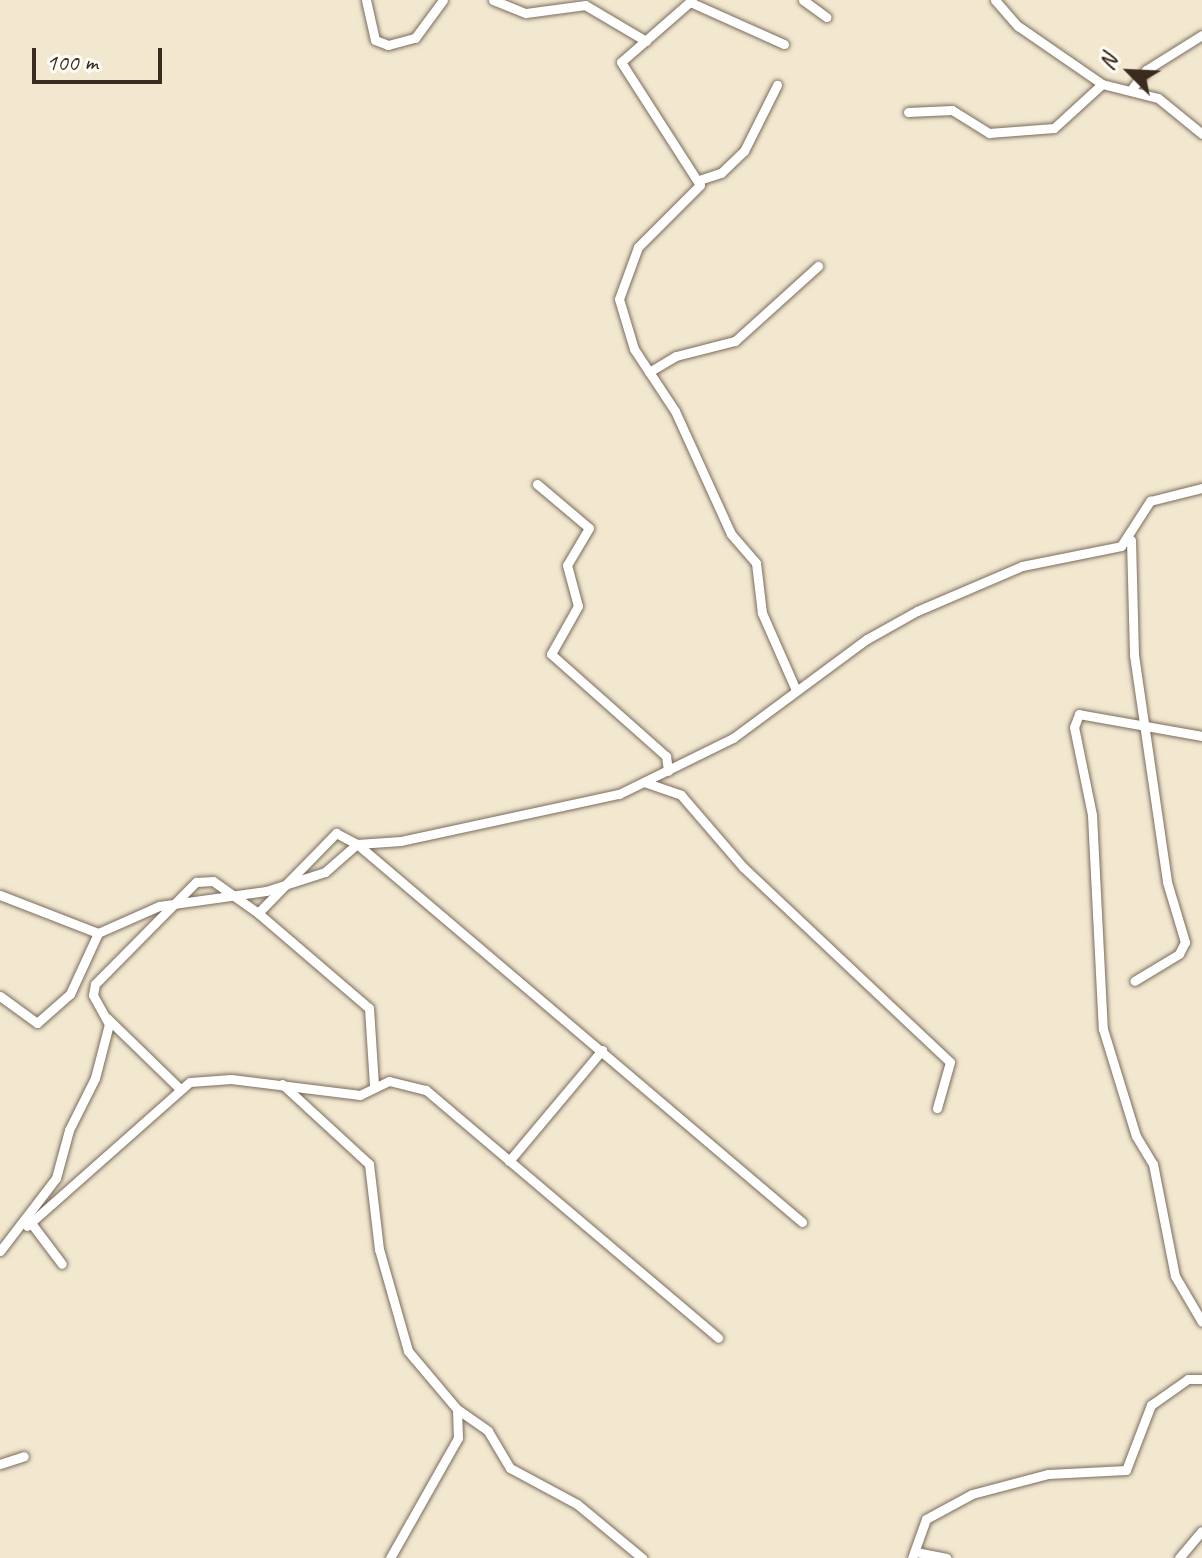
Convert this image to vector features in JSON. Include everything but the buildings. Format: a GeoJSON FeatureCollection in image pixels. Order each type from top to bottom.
{"type":"FeatureCollection","features":[{"type":"Feature","properties":{"kind":"street"},"geometry":{"type":"LineString","coordinates":[[366,0],[375,40],[388,45],[415,38],[443,0]]}},
{"type":"Feature","properties":{"kind":"street"},"geometry":{"type":"LineString","coordinates":[[493,0],[526,13],[585,5],[646,41]]}},
{"type":"Feature","properties":{"kind":"street"},"geometry":{"type":"LineString","coordinates":[[803,0],[826,17]]}},
{"type":"Feature","properties":{"kind":"street"},"geometry":{"type":"LineString","coordinates":[[995,0],[1018,26],[1102,84],[1158,98],[1202,134]]}},
{"type":"Feature","properties":{"kind":"street"},"geometry":{"type":"LineString","coordinates":[[784,44],[691,1],[624,56],[623,69],[699,180],[699,190],[638,247],[620,288],[623,323],[693,446],[731,534],[756,563],[762,613],[796,690]]}},
{"type":"Feature","properties":{"kind":"street"},"geometry":{"type":"LineString","coordinates":[[1131,90],[1146,70],[1202,35]]}},
{"type":"Feature","properties":{"kind":"street"},"geometry":{"type":"LineString","coordinates":[[908,112],[952,110],[989,133],[1054,128],[1102,84]]}},
{"type":"Feature","properties":{"kind":"street"},"geometry":{"type":"LineString","coordinates":[[699,180],[721,173],[744,151],[777,85]]}},
{"type":"Feature","properties":{"kind":"street"},"geometry":{"type":"LineString","coordinates":[[649,372],[676,356],[735,341],[818,266]]}},
{"type":"Feature","properties":{"kind":"street"},"geometry":{"type":"LineString","coordinates":[[537,484],[589,528],[567,565],[578,606],[551,654],[666,756],[668,771]]}},
{"type":"Feature","properties":{"kind":"street"},"geometry":{"type":"LineString","coordinates":[[1134,981],[1179,954],[1185,942],[1167,882],[1134,655],[1131,540],[1150,501],[1202,488]]}},
{"type":"Feature","properties":{"kind":"street"},"geometry":{"type":"LineString","coordinates":[[0,895],[98,933],[169,907],[287,884],[338,865],[357,844],[604,799],[733,738],[867,639],[956,593],[1022,566],[1131,540]]}},
{"type":"Feature","properties":{"kind":"street"},"geometry":{"type":"LineString","coordinates":[[1202,736],[1079,714],[1075,743],[1092,815],[1103,1029],[1136,1136],[1153,1164],[1175,1276],[1202,1322]]}},
{"type":"Feature","properties":{"kind":"street"},"geometry":{"type":"LineString","coordinates":[[644,782],[681,795],[743,867],[950,1062],[937,1108]]}},
{"type":"Feature","properties":{"kind":"street"},"geometry":{"type":"LineString","coordinates":[[258,913],[330,836],[341,833],[602,1050],[802,1222]]}},
{"type":"Feature","properties":{"kind":"street"},"geometry":{"type":"LineString","coordinates":[[178,1087],[107,1018],[93,995],[95,984],[169,907],[202,880],[258,913],[369,1008],[374,1086]]}},
{"type":"Feature","properties":{"kind":"street"},"geometry":{"type":"LineString","coordinates":[[0,996],[37,1023],[70,994],[98,933]]}},
{"type":"Feature","properties":{"kind":"street"},"geometry":{"type":"LineString","coordinates":[[21,1231],[62,1167],[69,1130],[104,1052],[107,1018]]}},
{"type":"Feature","properties":{"kind":"street"},"geometry":{"type":"LineString","coordinates":[[509,1161],[602,1050]]}},
{"type":"Feature","properties":{"kind":"street"},"geometry":{"type":"LineString","coordinates":[[0,1251],[178,1087],[216,1078],[360,1095],[389,1081],[426,1090],[718,1338]]}},
{"type":"Feature","properties":{"kind":"street"},"geometry":{"type":"LineString","coordinates":[[282,1084],[365,1157],[399,1336],[457,1409],[488,1431],[510,1468],[577,1504],[642,1558]]}},
{"type":"Feature","properties":{"kind":"street"},"geometry":{"type":"LineString","coordinates":[[31,1223],[62,1264]]}},
{"type":"Feature","properties":{"kind":"street"},"geometry":{"type":"LineString","coordinates":[[946,1558],[914,1555],[926,1519],[985,1489],[1048,1474],[1126,1470],[1151,1405],[1188,1379],[1202,1379]]}},
{"type":"Feature","properties":{"kind":"street"},"geometry":{"type":"LineString","coordinates":[[390,1558],[458,1438],[457,1409]]}},
{"type":"Feature","properties":{"kind":"street"},"geometry":{"type":"LineString","coordinates":[[0,1464],[24,1456]]}},
{"type":"Feature","properties":{"kind":"street"},"geometry":{"type":"LineString","coordinates":[[1179,1558],[1202,1531]]}}]}
